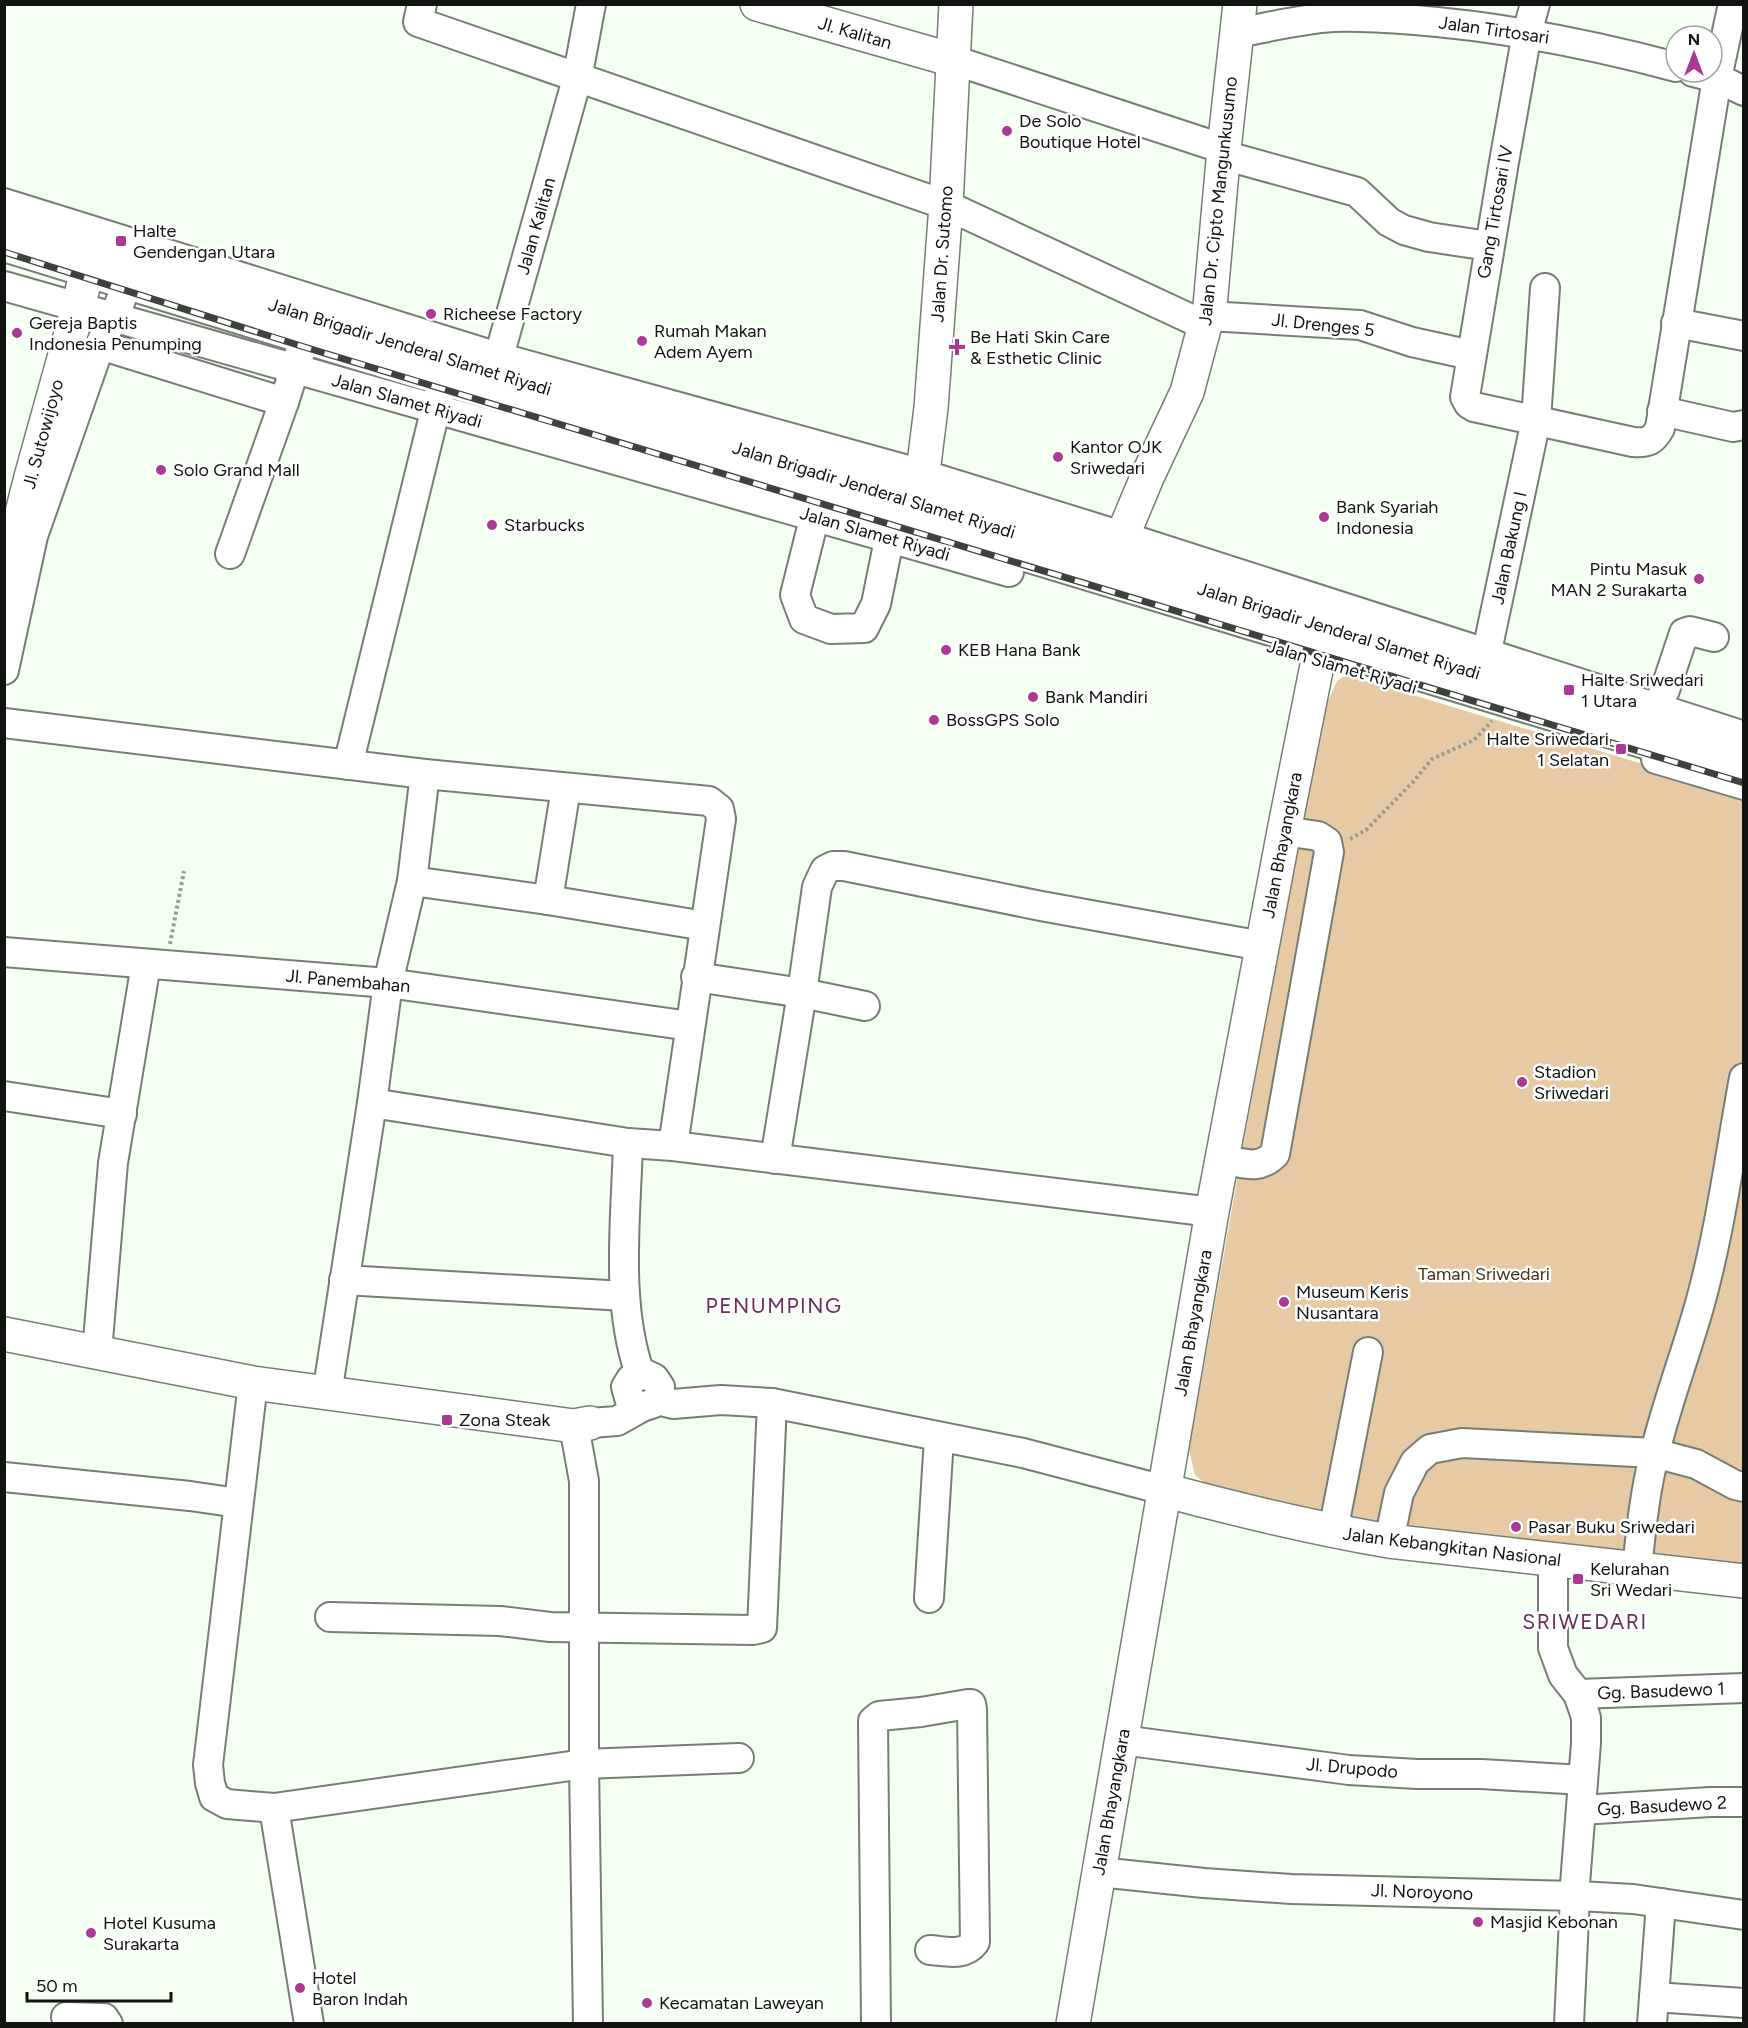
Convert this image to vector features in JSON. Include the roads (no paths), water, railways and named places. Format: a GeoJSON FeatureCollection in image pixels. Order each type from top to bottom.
{"type":"FeatureCollection","features":[{"type":"Feature","properties":{"kind":"main road","name":"Jl. Kalitan"},"geometry":{"type":"LineString","coordinates":[[757,4],[954,60]]}},
{"type":"Feature","properties":{"kind":"main road","name":"Jalan Dr. Sutomo"},"geometry":{"type":"LineString","coordinates":[[904,506],[931,408],[946,205],[956,4]]}},
{"type":"Feature","properties":{"kind":"main road","name":"Jalan Dr. Cipto Mangunkusumo"},"geometry":{"type":"LineString","coordinates":[[1117,548],[1187,392],[1207,321],[1223,152],[1239,19]]}},
{"type":"Feature","properties":{"kind":"main road","name":"Jalan Brigadir Jenderal Slamet Riyadi"},"geometry":{"type":"LineString","coordinates":[[4,222],[89,261],[447,371],[496,365],[820,496],[904,506],[1117,548],[1322,644],[1484,664],[1652,718],[1743,754]]}},
{"type":"Feature","properties":{"kind":"main road","name":"Jl. Sutowijoyo"},"geometry":{"type":"LineString","coordinates":[[4,584],[89,261]]}},
{"type":"Feature","properties":{"kind":"main road","name":"Jalan Bhayangkara"},"geometry":{"type":"LineString","coordinates":[[1073,2024],[1212,1212],[1322,644]]}},
{"type":"Feature","properties":{"kind":"main road"},"geometry":{"type":"LineString","coordinates":[[4,1334],[253,1383],[582,1425]]}},
{"type":"Feature","properties":{"kind":"main road","name":"Jalan Kebangkitan Nasional"},"geometry":{"type":"LineString","coordinates":[[1164,1490],[1230,1508],[1389,1541],[1743,1581]]}},
{"type":"Feature","properties":{"kind":"street"},"geometry":{"type":"LineString","coordinates":[[422,4],[417,22],[946,205],[1207,321]]}},
{"type":"Feature","properties":{"kind":"street","name":"Jalan Kalitan"},"geometry":{"type":"LineString","coordinates":[[496,365],[577,79],[591,4]]}},
{"type":"Feature","properties":{"kind":"street","name":"Gang Tirtosari IV"},"geometry":{"type":"LineString","coordinates":[[1536,4],[1527,33],[1465,392],[1466,401],[1474,407],[1536,420]]}},
{"type":"Feature","properties":{"kind":"street"},"geometry":{"type":"LineString","coordinates":[[1724,27],[1733,4]]}},
{"type":"Feature","properties":{"kind":"street","name":"Jalan Tirtosari"},"geometry":{"type":"LineString","coordinates":[[1239,19],[1374,17],[1469,25],[1527,33],[1664,64]]}},
{"type":"Feature","properties":{"kind":"street"},"geometry":{"type":"LineString","coordinates":[[954,60],[1223,152],[1357,192],[1389,222],[1404,230],[1429,237],[1490,246]]}},
{"type":"Feature","properties":{"kind":"street"},"geometry":{"type":"LineString","coordinates":[[1724,83],[1743,91]]}},
{"type":"Feature","properties":{"kind":"street"},"geometry":{"type":"LineString","coordinates":[[1536,420],[1646,443],[1654,439],[1660,428],[1676,323],[1704,84]]}},
{"type":"Feature","properties":{"kind":"street"},"geometry":{"type":"LineString","coordinates":[[4,203],[496,365],[904,506],[876,604],[864,628],[831,629],[804,619],[795,595],[820,496],[447,371],[434,408],[348,765]]}},
{"type":"Feature","properties":{"kind":"street"},"geometry":{"type":"LineString","coordinates":[[4,247],[89,261]]}},
{"type":"Feature","properties":{"kind":"street"},"geometry":{"type":"LineString","coordinates":[[4,670],[33,536],[100,345],[131,273]]}},
{"type":"Feature","properties":{"kind":"street","name":"Jalan Slamet Riyadi"},"geometry":{"type":"LineString","coordinates":[[4,286],[434,408],[820,496],[904,506],[1322,644],[1498,713],[1743,754]]}},
{"type":"Feature","properties":{"kind":"street","name":"Jalan Bakung I"},"geometry":{"type":"LineString","coordinates":[[1484,664],[1536,420],[1545,288]]}},
{"type":"Feature","properties":{"kind":"street","name":"Jl. Drenges 5"},"geometry":{"type":"LineString","coordinates":[[1207,321],[1360,325],[1426,345],[1471,355]]}},
{"type":"Feature","properties":{"kind":"street"},"geometry":{"type":"LineString","coordinates":[[1676,323],[1743,336]]}},
{"type":"Feature","properties":{"kind":"street"},"geometry":{"type":"LineString","coordinates":[[230,554],[304,327]]}},
{"type":"Feature","properties":{"kind":"street"},"geometry":{"type":"LineString","coordinates":[[100,345],[280,401]]}},
{"type":"Feature","properties":{"kind":"street"},"geometry":{"type":"LineString","coordinates":[[1662,411],[1733,427],[1743,425]]}},
{"type":"Feature","properties":{"kind":"street"},"geometry":{"type":"LineString","coordinates":[[1117,548],[1484,664]]}},
{"type":"Feature","properties":{"kind":"street"},"geometry":{"type":"LineString","coordinates":[[1652,718],[1684,633],[1690,631],[1714,638]]}},
{"type":"Feature","properties":{"kind":"street"},"geometry":{"type":"LineString","coordinates":[[1322,644],[1743,754]]}},
{"type":"Feature","properties":{"kind":"street"},"geometry":{"type":"LineString","coordinates":[[4,723],[168,741],[426,774],[709,801],[719,808],[721,819],[673,1146]]}},
{"type":"Feature","properties":{"kind":"street"},"geometry":{"type":"LineString","coordinates":[[327,1394],[388,983],[412,881],[426,774]]}},
{"type":"Feature","properties":{"kind":"street"},"geometry":{"type":"LineString","coordinates":[[548,900],[566,788]]}},
{"type":"Feature","properties":{"kind":"street"},"geometry":{"type":"LineString","coordinates":[[1222,1159],[1253,1165],[1266,1163],[1275,1154],[1329,852],[1327,842],[1318,836],[1284,831]]}},
{"type":"Feature","properties":{"kind":"street"},"geometry":{"type":"LineString","coordinates":[[774,1159],[817,887],[825,870],[833,866],[844,866],[1041,906],[1262,946]]}},
{"type":"Feature","properties":{"kind":"street"},"geometry":{"type":"LineString","coordinates":[[412,881],[548,900],[705,926]]}},
{"type":"Feature","properties":{"kind":"street","name":"Jl. Panembahan"},"geometry":{"type":"LineString","coordinates":[[4,952],[388,983],[690,1026]]}},
{"type":"Feature","properties":{"kind":"street"},"geometry":{"type":"LineString","coordinates":[[98,1352],[109,1197],[122,1114],[156,964]]}},
{"type":"Feature","properties":{"kind":"street"},"geometry":{"type":"LineString","coordinates":[[696,977],[802,993],[865,1006]]}},
{"type":"Feature","properties":{"kind":"street"},"geometry":{"type":"LineString","coordinates":[[1637,1569],[1654,1453],[1679,1365],[1699,1307],[1716,1236],[1743,1078]]}},
{"type":"Feature","properties":{"kind":"street"},"geometry":{"type":"LineString","coordinates":[[4,1096],[122,1114]]}},
{"type":"Feature","properties":{"kind":"street"},"geometry":{"type":"LineString","coordinates":[[372,1103],[628,1143],[673,1146],[1212,1212]]}},
{"type":"Feature","properties":{"kind":"street"},"geometry":{"type":"LineString","coordinates":[[628,1143],[624,1296],[629,1337],[645,1393]]}},
{"type":"Feature","properties":{"kind":"street"},"geometry":{"type":"LineString","coordinates":[[344,1280],[624,1296]]}},
{"type":"Feature","properties":{"kind":"street"},"geometry":{"type":"LineString","coordinates":[[1333,1531],[1368,1352]]}},
{"type":"Feature","properties":{"kind":"street"},"geometry":{"type":"LineString","coordinates":[[253,1383],[208,1765],[214,1797],[227,1804],[274,1808],[584,1764],[739,1758]]}},
{"type":"Feature","properties":{"kind":"street"},"geometry":{"type":"LineString","coordinates":[[645,1393],[673,1404],[721,1400],[772,1403],[1023,1453],[1164,1490]]}},
{"type":"Feature","properties":{"kind":"street"},"geometry":{"type":"LineString","coordinates":[[588,2024],[582,1425],[617,1421],[645,1393]]}},
{"type":"Feature","properties":{"kind":"street"},"geometry":{"type":"LineString","coordinates":[[330,1617],[500,1621],[550,1628],[753,1630],[762,1628],[772,1403]]}},
{"type":"Feature","properties":{"kind":"street"},"geometry":{"type":"LineString","coordinates":[[929,1598],[939,1438]]}},
{"type":"Feature","properties":{"kind":"street"},"geometry":{"type":"LineString","coordinates":[[1389,1541],[1399,1493],[1415,1462],[1430,1449],[1462,1443],[1654,1453],[1695,1464],[1743,1487]]}},
{"type":"Feature","properties":{"kind":"street"},"geometry":{"type":"LineString","coordinates":[[4,1477],[238,1503]]}},
{"type":"Feature","properties":{"kind":"street"},"geometry":{"type":"LineString","coordinates":[[1554,1560],[1553,1648],[1563,1675],[1578,1695],[1586,1718],[1574,1897],[1569,2024]]}},
{"type":"Feature","properties":{"kind":"street","name":"Gg. Basudewo 1"},"geometry":{"type":"LineString","coordinates":[[1578,1695],[1743,1688]]}},
{"type":"Feature","properties":{"kind":"street"},"geometry":{"type":"LineString","coordinates":[[876,2024],[873,1721],[879,1716],[971,1704],[975,1942],[971,1948],[959,1952],[930,1950]]}},
{"type":"Feature","properties":{"kind":"street","name":"Jl. Drupodo"},"geometry":{"type":"LineString","coordinates":[[1122,1740],[1349,1770],[1583,1780]]}},
{"type":"Feature","properties":{"kind":"street","name":"Gg. Basudewo 2"},"geometry":{"type":"LineString","coordinates":[[1581,1810],[1743,1802]]}},
{"type":"Feature","properties":{"kind":"street"},"geometry":{"type":"LineString","coordinates":[[274,1808],[309,2024]]}},
{"type":"Feature","properties":{"kind":"street","name":"Jl. Noroyono"},"geometry":{"type":"LineString","coordinates":[[1099,1872],[1204,1883],[1291,1888],[1574,1897],[1661,1903],[1743,1915]]}},
{"type":"Feature","properties":{"kind":"street"},"geometry":{"type":"LineString","coordinates":[[1661,1903],[1653,2010],[1743,2002]]}},
{"type":"Feature","properties":{"kind":"street"},"geometry":{"type":"LineString","coordinates":[[66,2017],[104,2018],[108,2024]]}},
{"type":"Feature","properties":{"kind":"railway"},"geometry":{"type":"LineString","coordinates":[[4,252],[301,346],[1744,783]]}},
{"type":"Feature","properties":{"kind":"place","name":"De Solo Boutique Hotel"},"geometry":{"type":"Point","coordinates":[1007,131]}},
{"type":"Feature","properties":{"kind":"place","name":"Halte Gendengan Utara"},"geometry":{"type":"Point","coordinates":[121,241]}},
{"type":"Feature","properties":{"kind":"place","name":"Richeese Factory"},"geometry":{"type":"Point","coordinates":[431,314]}},
{"type":"Feature","properties":{"kind":"place","name":"Gereja Baptis Indonesia Penumping"},"geometry":{"type":"Point","coordinates":[17,333]}},
{"type":"Feature","properties":{"kind":"place","name":"Rumah Makan Adem Ayem"},"geometry":{"type":"Point","coordinates":[642,341]}},
{"type":"Feature","properties":{"kind":"place","name":"Be Hati Skin Care & Esthetic Clinic"},"geometry":{"type":"Point","coordinates":[957,347]}},
{"type":"Feature","properties":{"kind":"place","name":"Kantor OJK Sriwedari"},"geometry":{"type":"Point","coordinates":[1058,457]}},
{"type":"Feature","properties":{"kind":"place","name":"Solo Grand Mall"},"geometry":{"type":"Point","coordinates":[161,470]}},
{"type":"Feature","properties":{"kind":"place","name":"Bank Syariah Indonesia"},"geometry":{"type":"Point","coordinates":[1324,517]}},
{"type":"Feature","properties":{"kind":"place","name":"Starbucks"},"geometry":{"type":"Point","coordinates":[492,525]}},
{"type":"Feature","properties":{"kind":"place","name":"Pintu Masuk MAN 2 Surakarta"},"geometry":{"type":"Point","coordinates":[1699,579]}},
{"type":"Feature","properties":{"kind":"place","name":"KEB Hana Bank"},"geometry":{"type":"Point","coordinates":[946,650]}},
{"type":"Feature","properties":{"kind":"place","name":"Halte Sriwedari 1 Utara"},"geometry":{"type":"Point","coordinates":[1569,690]}},
{"type":"Feature","properties":{"kind":"place","name":"Bank Mandiri"},"geometry":{"type":"Point","coordinates":[1033,697]}},
{"type":"Feature","properties":{"kind":"place","name":"BossGPS Solo"},"geometry":{"type":"Point","coordinates":[934,720]}},
{"type":"Feature","properties":{"kind":"place","name":"Halte Sriwedari 1 Selatan"},"geometry":{"type":"Point","coordinates":[1621,749]}},
{"type":"Feature","properties":{"kind":"place","name":"Stadion Sriwedari"},"geometry":{"type":"Point","coordinates":[1522,1082]}},
{"type":"Feature","properties":{"kind":"place","name":"Museum Keris Nusantara"},"geometry":{"type":"Point","coordinates":[1284,1302]}},
{"type":"Feature","properties":{"kind":"place","name":"Zona Steak"},"geometry":{"type":"Point","coordinates":[447,1420]}},
{"type":"Feature","properties":{"kind":"place","name":"Pasar Buku Sriwedari"},"geometry":{"type":"Point","coordinates":[1516,1527]}},
{"type":"Feature","properties":{"kind":"place","name":"Kelurahan Sri Wedari"},"geometry":{"type":"Point","coordinates":[1578,1579]}},
{"type":"Feature","properties":{"kind":"place","name":"Masjid Kebonan"},"geometry":{"type":"Point","coordinates":[1478,1922]}},
{"type":"Feature","properties":{"kind":"place","name":"Hotel Kusuma Surakarta"},"geometry":{"type":"Point","coordinates":[91,1933]}},
{"type":"Feature","properties":{"kind":"place","name":"Hotel Baron Indah"},"geometry":{"type":"Point","coordinates":[300,1988]}},
{"type":"Feature","properties":{"kind":"place","name":"Kecamatan Laweyan"},"geometry":{"type":"Point","coordinates":[647,2003]}},
{"type":"Feature","properties":{"kind":"district","name":"PENUMPING"},"geometry":{"type":"Point","coordinates":[774,1305]}},
{"type":"Feature","properties":{"kind":"district","name":"SRIWEDARI"},"geometry":{"type":"Point","coordinates":[1585,1621]}},
{"type":"Feature","properties":{"kind":"park label","name":"Taman Sriwedari"},"geometry":{"type":"Point","coordinates":[1484,1274]}}]}
